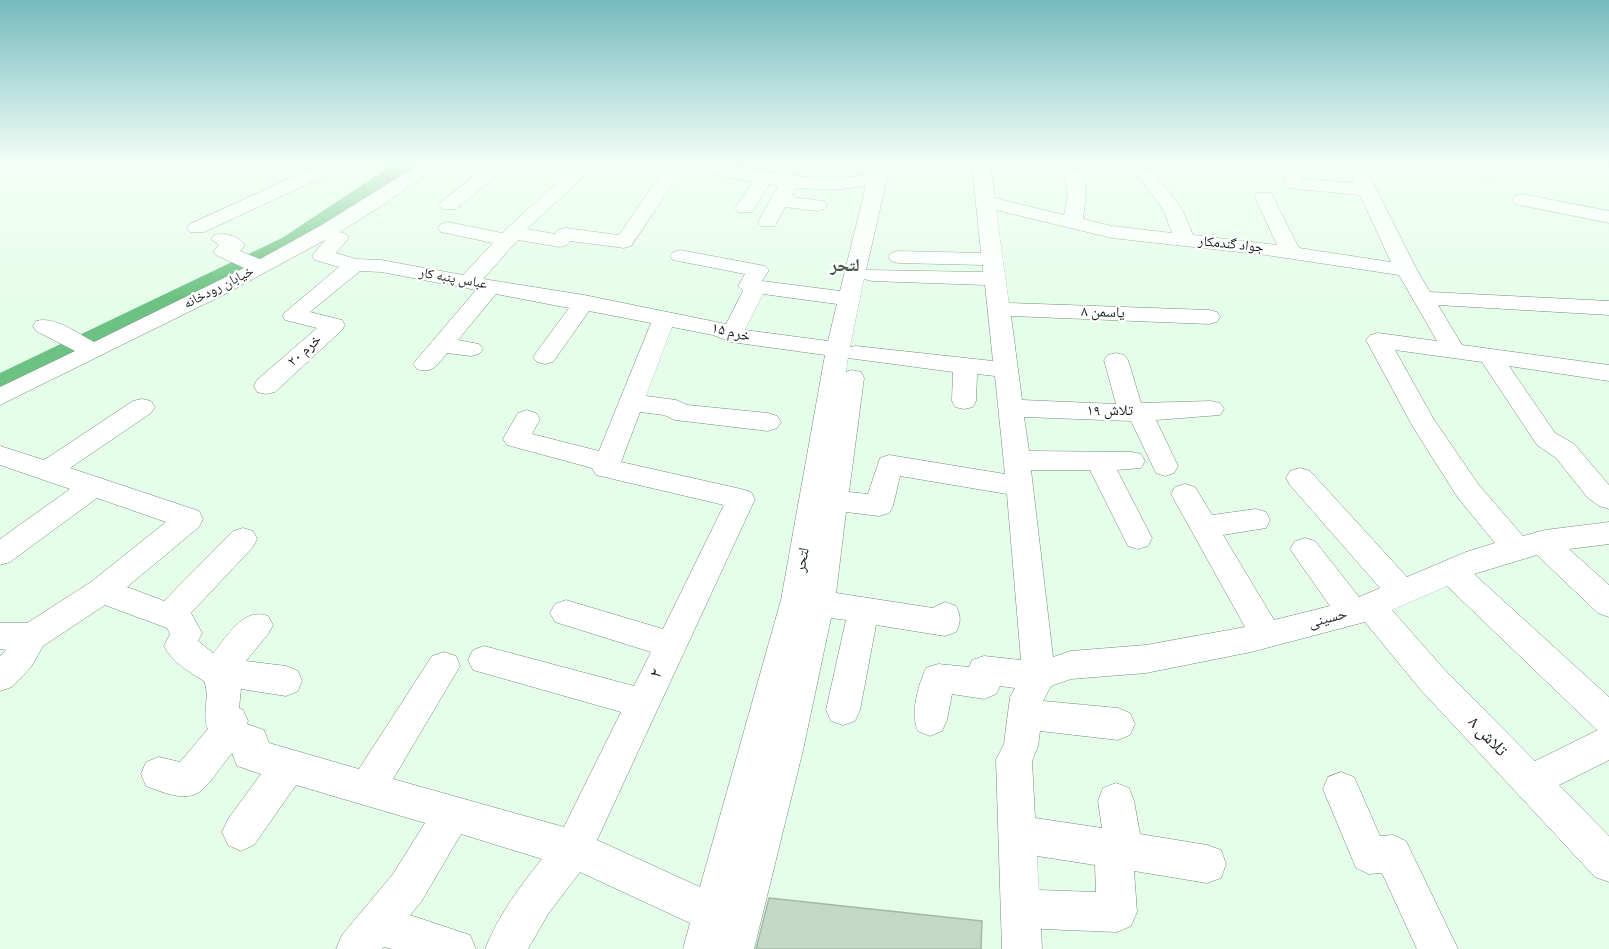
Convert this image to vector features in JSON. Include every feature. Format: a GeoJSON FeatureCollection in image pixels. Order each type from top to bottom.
{"type":"FeatureCollection","features":[{"type":"Feature","properties":{"kind":"street"},"geometry":{"type":"LineString","coordinates":[[197,228],[238,209]]}},
{"type":"Feature","properties":{"kind":"street","name":"خیابان رودخانه"},"geometry":{"type":"LineString","coordinates":[[0,397],[260,267],[324,233],[361,209]]}},
{"type":"Feature","properties":{"kind":"street"},"geometry":{"type":"LineString","coordinates":[[468,282],[540,209]]}},
{"type":"Feature","properties":{"kind":"street"},"geometry":{"type":"LineString","coordinates":[[448,228],[560,241],[565,234],[624,242],[646,209]]}},
{"type":"Feature","properties":{"kind":"street"},"geometry":{"type":"LineString","coordinates":[[768,222],[775,209]]}},
{"type":"Feature","properties":{"kind":"street","name":"لتحر"},"geometry":{"type":"LineString","coordinates":[[722,932],[772,748],[819,603],[834,500],[850,299],[870,209]]}},
{"type":"Feature","properties":{"kind":"street","name":"لتحر"},"geometry":{"type":"LineString","coordinates":[[772,748],[796,600],[847,352],[872,275],[880,209]]}},
{"type":"Feature","properties":{"kind":"street"},"geometry":{"type":"LineString","coordinates":[[988,209],[1039,676],[1027,697],[1021,746],[1014,760],[1022,949]]}},
{"type":"Feature","properties":{"kind":"street","name":"جواد گندمکار"},"geometry":{"type":"LineString","coordinates":[[1017,209],[1112,232],[1291,252],[1406,270]]}},
{"type":"Feature","properties":{"kind":"street"},"geometry":{"type":"LineString","coordinates":[[1073,223],[1075,209]]}},
{"type":"Feature","properties":{"kind":"street"},"geometry":{"type":"LineString","coordinates":[[1172,209],[1185,240]]}},
{"type":"Feature","properties":{"kind":"street"},"geometry":{"type":"LineString","coordinates":[[1270,209],[1291,252]]}},
{"type":"Feature","properties":{"kind":"street"},"geometry":{"type":"LineString","coordinates":[[1376,209],[1406,270],[1454,350]]}},
{"type":"Feature","properties":{"kind":"street"},"geometry":{"type":"LineString","coordinates":[[1570,209],[1609,217]]}},
{"type":"Feature","properties":{"kind":"street","name":"عباس پنبه کار"},"geometry":{"type":"LineString","coordinates":[[324,233],[339,238],[322,256],[355,265],[381,266],[624,311]]}},
{"type":"Feature","properties":{"kind":"street"},"geometry":{"type":"LineString","coordinates":[[221,239],[235,245],[224,251],[260,267]]}},
{"type":"Feature","properties":{"kind":"street"},"geometry":{"type":"LineString","coordinates":[[680,256],[850,299]]}},
{"type":"Feature","properties":{"kind":"street"},"geometry":{"type":"LineString","coordinates":[[898,257],[993,269]]}},
{"type":"Feature","properties":{"kind":"street","name":"خرم ۲۰"},"geometry":{"type":"LineString","coordinates":[[266,386],[334,325],[293,315],[355,265]]}},
{"type":"Feature","properties":{"kind":"street"},"geometry":{"type":"LineString","coordinates":[[872,275],[993,269]]}},
{"type":"Feature","properties":{"kind":"street"},"geometry":{"type":"LineString","coordinates":[[731,335],[756,276]]}},
{"type":"Feature","properties":{"kind":"street"},"geometry":{"type":"LineString","coordinates":[[425,364],[491,286]]}},
{"type":"Feature","properties":{"kind":"street"},"geometry":{"type":"LineString","coordinates":[[1423,298],[1609,308]]}},
{"type":"Feature","properties":{"kind":"street","name":"یاسمن ۸"},"geometry":{"type":"LineString","coordinates":[[998,309],[1065,301],[1209,318]]}},
{"type":"Feature","properties":{"kind":"street"},"geometry":{"type":"LineString","coordinates":[[545,357],[584,302]]}},
{"type":"Feature","properties":{"kind":"street","name":"خرم ۱۵"},"geometry":{"type":"LineString","coordinates":[[624,311],[719,329],[731,335],[847,352],[1005,370]]}},
{"type":"Feature","properties":{"kind":"street"},"geometry":{"type":"LineString","coordinates":[[527,419],[516,439],[607,462],[664,319]]}},
{"type":"Feature","properties":{"kind":"street"},"geometry":{"type":"LineString","coordinates":[[44,326],[93,350]]}},
{"type":"Feature","properties":{"kind":"street"},"geometry":{"type":"LineString","coordinates":[[1609,373],[1378,340],[1422,421],[1468,491],[1530,545],[1609,604]]}},
{"type":"Feature","properties":{"kind":"street"},"geometry":{"type":"LineString","coordinates":[[441,345],[471,349]]}},
{"type":"Feature","properties":{"kind":"street"},"geometry":{"type":"LineString","coordinates":[[1489,355],[1546,439],[1564,451],[1598,491],[1609,499]]}},
{"type":"Feature","properties":{"kind":"street"},"geometry":{"type":"LineString","coordinates":[[1116,360],[1135,412],[1165,466]]}},
{"type":"Feature","properties":{"kind":"street"},"geometry":{"type":"LineString","coordinates":[[964,401],[965,366]]}},
{"type":"Feature","properties":{"kind":"street"},"geometry":{"type":"LineString","coordinates":[[630,403],[676,408],[675,412],[768,422]]}},
{"type":"Feature","properties":{"kind":"street"},"geometry":{"type":"LineString","coordinates":[[48,470],[142,407]]}},
{"type":"Feature","properties":{"kind":"street","name":"تلاش ۱۹"},"geometry":{"type":"LineString","coordinates":[[1010,408],[1135,412],[1211,409]]}},
{"type":"Feature","properties":{"kind":"street"},"geometry":{"type":"LineString","coordinates":[[0,455],[189,519],[102,591],[16,636],[20,657],[0,677]]}},
{"type":"Feature","properties":{"kind":"street"},"geometry":{"type":"LineString","coordinates":[[834,500],[879,506],[889,465],[1018,473],[1099,461],[1132,461]]}},
{"type":"Feature","properties":{"kind":"street"},"geometry":{"type":"LineString","coordinates":[[1099,461],[1138,538]]}},
{"type":"Feature","properties":{"kind":"street","name":"۲"},"geometry":{"type":"LineString","coordinates":[[505,949],[534,900],[573,849],[741,499],[604,468],[607,462]]}},
{"type":"Feature","properties":{"kind":"street"},"geometry":{"type":"LineString","coordinates":[[1300,478],[1402,592]]}},
{"type":"Feature","properties":{"kind":"street"},"geometry":{"type":"LineString","coordinates":[[0,554],[94,486]]}},
{"type":"Feature","properties":{"kind":"street"},"geometry":{"type":"LineString","coordinates":[[1185,494],[1266,635]]}},
{"type":"Feature","properties":{"kind":"street"},"geometry":{"type":"LineString","coordinates":[[1203,526],[1256,520]]}},
{"type":"Feature","properties":{"kind":"street","name":"حسینی"},"geometry":{"type":"LineString","coordinates":[[1039,676],[1071,665],[1146,660],[1266,635],[1362,609],[1476,560],[1530,545],[1609,533]]}},
{"type":"Feature","properties":{"kind":"street"},"geometry":{"type":"LineString","coordinates":[[169,616],[243,539]]}},
{"type":"Feature","properties":{"kind":"street","name":"تلاش ۸"},"geometry":{"type":"LineString","coordinates":[[1305,549],[1609,863]]}},
{"type":"Feature","properties":{"kind":"street"},"geometry":{"type":"LineString","coordinates":[[1451,571],[1609,719]]}},
{"type":"Feature","properties":{"kind":"street"},"geometry":{"type":"LineString","coordinates":[[102,591],[178,619],[186,633],[180,646],[203,664],[217,670],[286,681]]}},
{"type":"Feature","properties":{"kind":"street"},"geometry":{"type":"LineString","coordinates":[[819,603],[945,623],[945,615]]}},
{"type":"Feature","properties":{"kind":"street"},"geometry":{"type":"LineString","coordinates":[[843,710],[863,611]]}},
{"type":"Feature","properties":{"kind":"street"},"geometry":{"type":"LineString","coordinates":[[566,613],[671,645]]}},
{"type":"Feature","properties":{"kind":"street"},"geometry":{"type":"LineString","coordinates":[[217,670],[257,625]]}},
{"type":"Feature","properties":{"kind":"street"},"geometry":{"type":"LineString","coordinates":[[484,660],[643,703]]}},
{"type":"Feature","properties":{"kind":"street"},"geometry":{"type":"LineString","coordinates":[[367,788],[444,666]]}},
{"type":"Feature","properties":{"kind":"street"},"geometry":{"type":"LineString","coordinates":[[159,774],[187,781],[225,735],[231,722],[221,719],[225,688],[217,670]]}},
{"type":"Feature","properties":{"kind":"street"},"geometry":{"type":"LineString","coordinates":[[930,720],[938,678],[984,684],[984,670],[1039,676]]}},
{"type":"Feature","properties":{"kind":"street"},"geometry":{"type":"LineString","coordinates":[[1025,714],[1118,724]]}},
{"type":"Feature","properties":{"kind":"street"},"geometry":{"type":"LineString","coordinates":[[225,735],[252,741],[249,754],[573,849],[722,932]]}},
{"type":"Feature","properties":{"kind":"street"},"geometry":{"type":"LineString","coordinates":[[1530,781],[1609,742]]}},
{"type":"Feature","properties":{"kind":"street"},"geometry":{"type":"LineString","coordinates":[[241,832],[289,765]]}},
{"type":"Feature","properties":{"kind":"street"},"geometry":{"type":"LineString","coordinates":[[1341,789],[1369,855],[1393,854],[1438,949]]}},
{"type":"Feature","properties":{"kind":"street"},"geometry":{"type":"LineString","coordinates":[[1020,909],[1118,912],[1116,801]]}},
{"type":"Feature","properties":{"kind":"street"},"geometry":{"type":"LineString","coordinates":[[366,936],[407,888],[453,813]]}},
{"type":"Feature","properties":{"kind":"street"},"geometry":{"type":"LineString","coordinates":[[1017,834],[1207,864]]}},
{"type":"Feature","properties":{"kind":"street"},"geometry":{"type":"LineString","coordinates":[[366,936],[456,949]]}},
{"type":"Feature","properties":{"kind":"building"},"geometry":{"type":"Polygon","coordinates":[[[769,898],[982,921],[981,949],[756,949],[769,898]]]}},
{"type":"Feature","properties":{"kind":"waterway"},"geometry":{"type":"LineString","coordinates":[[0,385],[291,243],[341,209]]}},
{"type":"Feature","properties":{"kind":"district","name":"لتحر"},"geometry":{"type":"Point","coordinates":[845,267]}}]}
